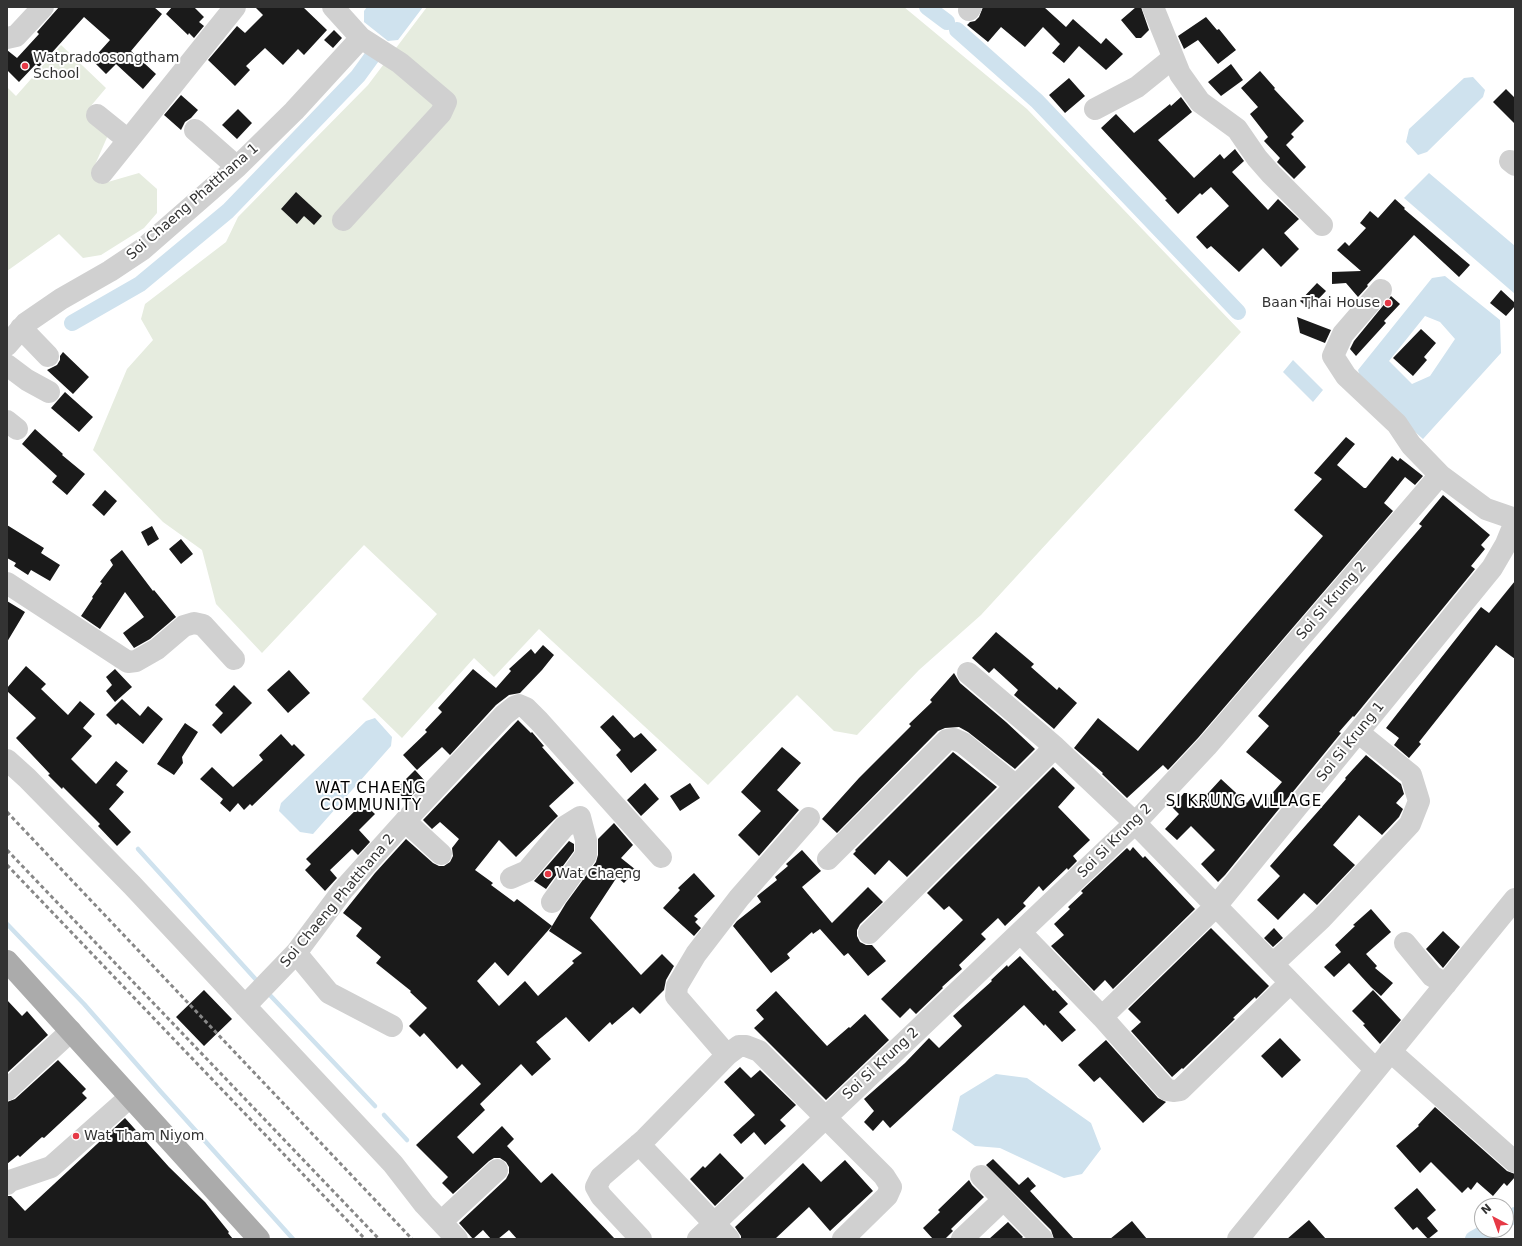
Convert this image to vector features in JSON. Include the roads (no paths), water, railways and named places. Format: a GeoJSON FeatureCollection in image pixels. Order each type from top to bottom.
{"type":"FeatureCollection","features":[{"type":"Feature","properties":{"kind":"main road"},"geometry":{"type":"LineString","coordinates":[[7,961],[259,1239]]}},
{"type":"Feature","properties":{"kind":"street"},"geometry":{"type":"LineString","coordinates":[[7,38],[16,36],[43,7]]}},
{"type":"Feature","properties":{"kind":"street"},"geometry":{"type":"LineString","coordinates":[[102,173],[235,7]]}},
{"type":"Feature","properties":{"kind":"street"},"geometry":{"type":"LineString","coordinates":[[332,7],[361,38],[400,63],[446,102],[441,113],[343,220]]}},
{"type":"Feature","properties":{"kind":"street"},"geometry":{"type":"LineString","coordinates":[[1153,7],[1180,74],[1200,102],[1237,129],[1257,158],[1271,174],[1322,224]]}},
{"type":"Feature","properties":{"kind":"street","name":"Soi Chaeng Phatthana 1"},"geometry":{"type":"LineString","coordinates":[[7,345],[26,323],[60,299],[110,271],[143,249],[237,167],[294,111],[361,38]]}},
{"type":"Feature","properties":{"kind":"street"},"geometry":{"type":"LineString","coordinates":[[1095,109],[1137,87],[1173,58]]}},
{"type":"Feature","properties":{"kind":"street"},"geometry":{"type":"LineString","coordinates":[[97,115],[128,140]]}},
{"type":"Feature","properties":{"kind":"street"},"geometry":{"type":"LineString","coordinates":[[195,130],[237,167]]}},
{"type":"Feature","properties":{"kind":"street"},"geometry":{"type":"LineString","coordinates":[[1381,290],[1343,334],[1333,356],[1346,376],[1396,424],[1411,445],[1440,476],[1486,510],[1515,519]]}},
{"type":"Feature","properties":{"kind":"street"},"geometry":{"type":"LineString","coordinates":[[21,328],[48,356]]}},
{"type":"Feature","properties":{"kind":"street"},"geometry":{"type":"LineString","coordinates":[[7,365],[27,380],[49,392]]}},
{"type":"Feature","properties":{"kind":"street","name":"Soi Si Krung 2"},"geometry":{"type":"LineString","coordinates":[[698,1239],[824,1117],[1021,933],[1135,822],[1208,746],[1440,476]]}},
{"type":"Feature","properties":{"kind":"street","name":"Soi Si Krung 1"},"geometry":{"type":"LineString","coordinates":[[1102,1017],[1216,906],[1359,733],[1492,568],[1506,544],[1515,522]]}},
{"type":"Feature","properties":{"kind":"street"},"geometry":{"type":"LineString","coordinates":[[7,582],[128,662],[136,661],[157,649],[184,626],[194,623],[203,625],[234,659]]}},
{"type":"Feature","properties":{"kind":"street"},"geometry":{"type":"LineString","coordinates":[[968,673],[1055,746],[1135,822],[1370,1064]]}},
{"type":"Feature","properties":{"kind":"street","name":"Soi Chaeng Phatthana 2"},"geometry":{"type":"LineString","coordinates":[[245,1006],[296,953],[343,890],[405,821],[504,715],[519,705],[526,708],[661,857]]}},
{"type":"Feature","properties":{"kind":"street"},"geometry":{"type":"LineString","coordinates":[[1273,964],[1321,919],[1410,824],[1419,801],[1411,774],[1359,733]]}},
{"type":"Feature","properties":{"kind":"street"},"geometry":{"type":"LineString","coordinates":[[828,859],[947,740],[954,739],[963,743],[1016,786]]}},
{"type":"Feature","properties":{"kind":"street"},"geometry":{"type":"LineString","coordinates":[[869,933],[1055,746]]}},
{"type":"Feature","properties":{"kind":"street"},"geometry":{"type":"LineString","coordinates":[[7,760],[27,778],[132,885],[393,1164],[424,1204],[457,1239]]}},
{"type":"Feature","properties":{"kind":"street"},"geometry":{"type":"LineString","coordinates":[[511,878],[527,871],[564,827],[580,817],[606,796]]}},
{"type":"Feature","properties":{"kind":"street"},"geometry":{"type":"LineString","coordinates":[[552,902],[586,855],[586,840],[580,817]]}},
{"type":"Feature","properties":{"kind":"street"},"geometry":{"type":"LineString","coordinates":[[728,1055],[676,996],[677,986],[696,954],[739,898],[809,818]]}},
{"type":"Feature","properties":{"kind":"street"},"geometry":{"type":"LineString","coordinates":[[405,821],[441,854]]}},
{"type":"Feature","properties":{"kind":"street"},"geometry":{"type":"LineString","coordinates":[[1238,1239],[1515,899]]}},
{"type":"Feature","properties":{"kind":"street"},"geometry":{"type":"LineString","coordinates":[[1021,933],[1102,1017],[1167,1090],[1180,1090],[1290,983]]}},
{"type":"Feature","properties":{"kind":"street"},"geometry":{"type":"LineString","coordinates":[[1405,943],[1432,976],[1446,984]]}},
{"type":"Feature","properties":{"kind":"street"},"geometry":{"type":"LineString","coordinates":[[296,953],[329,993],[392,1026]]}},
{"type":"Feature","properties":{"kind":"street"},"geometry":{"type":"LineString","coordinates":[[7,1090],[71,1031]]}},
{"type":"Feature","properties":{"kind":"street"},"geometry":{"type":"LineString","coordinates":[[641,1239],[601,1196],[596,1187],[602,1177],[639,1144],[728,1055],[739,1046],[746,1046],[759,1051],[884,1176],[891,1187],[887,1196],[843,1239]]}},
{"type":"Feature","properties":{"kind":"street"},"geometry":{"type":"LineString","coordinates":[[1390,1051],[1470,1120],[1515,1162]]}},
{"type":"Feature","properties":{"kind":"street"},"geometry":{"type":"LineString","coordinates":[[8,1181],[51,1167],[130,1097]]}},
{"type":"Feature","properties":{"kind":"street"},"geometry":{"type":"LineString","coordinates":[[639,1144],[729,1239]]}},
{"type":"Feature","properties":{"kind":"street"},"geometry":{"type":"LineString","coordinates":[[441,1222],[498,1170]]}},
{"type":"Feature","properties":{"kind":"street"},"geometry":{"type":"LineString","coordinates":[[981,1176],[1042,1239]]}},
{"type":"Feature","properties":{"kind":"street"},"geometry":{"type":"LineString","coordinates":[[962,1239],[1003,1200]]}},
{"type":"Feature","properties":{"kind":"water"},"geometry":{"type":"Polygon","coordinates":[[[367,7],[423,7],[398,40],[388,41],[364,22],[364,11],[367,7]]]}},
{"type":"Feature","properties":{"kind":"water"},"geometry":{"type":"Polygon","coordinates":[[[1473,77],[1485,90],[1483,97],[1427,152],[1418,155],[1406,142],[1409,129],[1464,78],[1473,77]]]}},
{"type":"Feature","properties":{"kind":"water"},"geometry":{"type":"Polygon","coordinates":[[[1429,173],[1515,246],[1515,294],[1404,198],[1429,173]]]}},
{"type":"Feature","properties":{"kind":"water"},"geometry":{"type":"Polygon","coordinates":[[[1445,276],[1500,320],[1501,353],[1423,439],[1363,386],[1358,370],[1432,278],[1445,276]],[[1425,316],[1389,361],[1412,384],[1430,376],[1455,339],[1440,322],[1425,316]]]}},
{"type":"Feature","properties":{"kind":"water"},"geometry":{"type":"Polygon","coordinates":[[[1293,360],[1323,390],[1313,402],[1283,372],[1293,360]]]}},
{"type":"Feature","properties":{"kind":"water"},"geometry":{"type":"Polygon","coordinates":[[[375,718],[392,737],[391,746],[313,834],[300,832],[279,811],[281,803],[366,721],[375,718]]]}},
{"type":"Feature","properties":{"kind":"water"},"geometry":{"type":"Polygon","coordinates":[[[996,1074],[1027,1078],[1091,1123],[1101,1149],[1082,1174],[1064,1178],[1000,1148],[975,1146],[952,1130],[960,1096],[996,1074]]]}},
{"type":"Feature","properties":{"kind":"waterway"},"geometry":{"type":"LineString","coordinates":[[927,7],[947,22]]}},
{"type":"Feature","properties":{"kind":"waterway"},"geometry":{"type":"LineString","coordinates":[[957,30],[1037,101],[1238,312]]}},
{"type":"Feature","properties":{"kind":"waterway"},"geometry":{"type":"LineString","coordinates":[[72,323],[140,284],[228,211],[358,76],[374,54]]}},
{"type":"Feature","properties":{"kind":"waterway"},"geometry":{"type":"LineString","coordinates":[[138,849],[259,983]]}},
{"type":"Feature","properties":{"kind":"waterway"},"geometry":{"type":"LineString","coordinates":[[7,924],[84,1004],[293,1239]]}},
{"type":"Feature","properties":{"kind":"waterway"},"geometry":{"type":"LineString","coordinates":[[267,992],[375,1106]]}},
{"type":"Feature","properties":{"kind":"waterway"},"geometry":{"type":"LineString","coordinates":[[384,1115],[407,1140]]}},
{"type":"Feature","properties":{"kind":"railway"},"geometry":{"type":"LineString","coordinates":[[7,812],[412,1239]]}},
{"type":"Feature","properties":{"kind":"railway"},"geometry":{"type":"LineString","coordinates":[[7,850],[379,1239]]}},
{"type":"Feature","properties":{"kind":"railway"},"geometry":{"type":"LineString","coordinates":[[7,865],[365,1239]]}},
{"type":"Feature","properties":{"kind":"place","name":"Watpradoosongtham School"},"geometry":{"type":"Point","coordinates":[25,66]}},
{"type":"Feature","properties":{"kind":"place","name":"Baan Thai House"},"geometry":{"type":"Point","coordinates":[1388,303]}},
{"type":"Feature","properties":{"kind":"place","name":"Wat Chaeng"},"geometry":{"type":"Point","coordinates":[548,874]}},
{"type":"Feature","properties":{"kind":"place","name":"Wat Tham Niyom"},"geometry":{"type":"Point","coordinates":[76,1136]}},
{"type":"Feature","properties":{"kind":"district","name":"WAT CHAENG COMMUNITY"},"geometry":{"type":"Point","coordinates":[371,798]}},
{"type":"Feature","properties":{"kind":"district","name":"SI KRUNG VILLAGE"},"geometry":{"type":"Point","coordinates":[1244,802]}}]}
